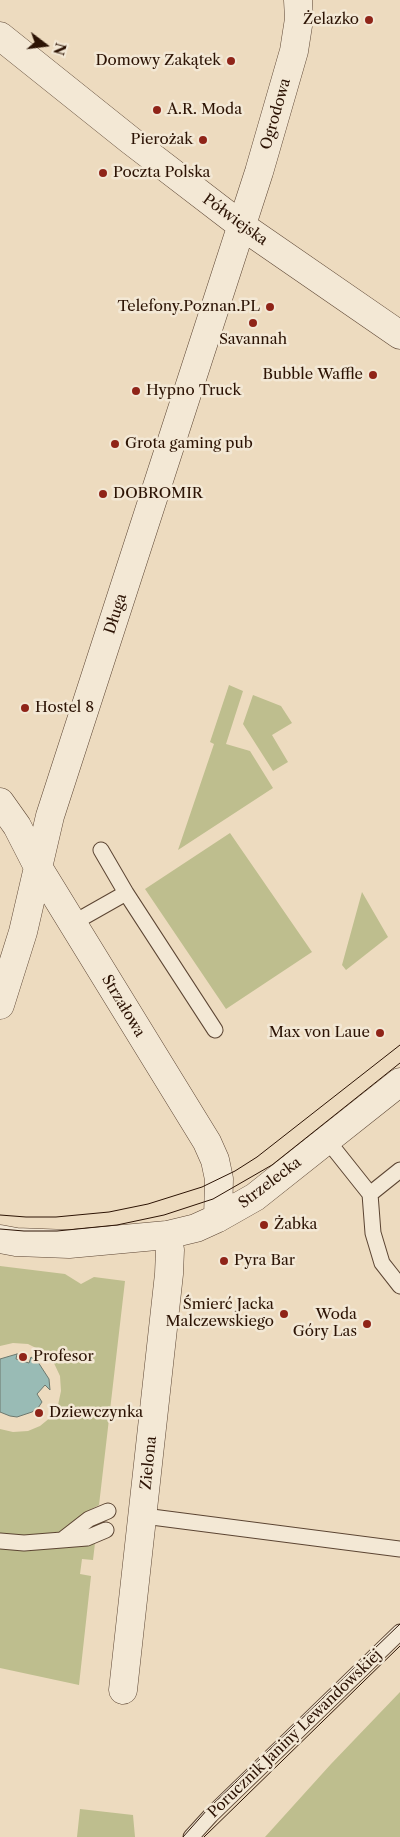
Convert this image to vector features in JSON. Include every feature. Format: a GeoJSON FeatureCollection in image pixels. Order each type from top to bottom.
{"type":"FeatureCollection","features":[{"type":"Feature","properties":{"kind":"street","name":"Ogrodowa"},"geometry":{"type":"LineString","coordinates":[[242,226],[294,51],[299,18],[298,0]]}},
{"type":"Feature","properties":{"kind":"street","name":"Półwiejska"},"geometry":{"type":"LineString","coordinates":[[2,41],[242,226],[394,331]]}},
{"type":"Feature","properties":{"kind":"street","name":"Długa"},"geometry":{"type":"LineString","coordinates":[[0,1005],[23,932],[50,816],[242,226]]}},
{"type":"Feature","properties":{"kind":"street","name":"Strzałowa"},"geometry":{"type":"LineString","coordinates":[[0,802],[17,826],[38,867],[207,1142],[215,1160],[219,1180],[218,1218]]}},
{"type":"Feature","properties":{"kind":"street","name":"Strzelecka"},"geometry":{"type":"LineString","coordinates":[[0,1239],[16,1242],[69,1244],[167,1235],[196,1228],[255,1197],[400,1082]]}},
{"type":"Feature","properties":{"kind":"street","name":"Zielona"},"geometry":{"type":"LineString","coordinates":[[123,1690],[144,1516],[169,1274],[170,1250],[167,1235]]}},
{"type":"Feature","properties":{"kind":"lane"},"geometry":{"type":"LineString","coordinates":[[101,850],[126,893],[215,1030]]}},
{"type":"Feature","properties":{"kind":"lane"},"geometry":{"type":"LineString","coordinates":[[72,923],[126,893]]}},
{"type":"Feature","properties":{"kind":"lane"},"geometry":{"type":"LineString","coordinates":[[327,1140],[370,1194],[373,1233],[382,1263],[400,1286]]}},
{"type":"Feature","properties":{"kind":"lane"},"geometry":{"type":"LineString","coordinates":[[370,1194],[400,1170]]}},
{"type":"Feature","properties":{"kind":"lane"},"geometry":{"type":"LineString","coordinates":[[62,1540],[89,1519],[108,1511]]}},
{"type":"Feature","properties":{"kind":"lane"},"geometry":{"type":"LineString","coordinates":[[144,1516],[400,1549]]}},
{"type":"Feature","properties":{"kind":"lane"},"geometry":{"type":"LineString","coordinates":[[0,1541],[24,1544],[87,1538],[106,1530]]}},
{"type":"Feature","properties":{"kind":"lane","name":"Porucznik Janiny Lewandowskiej"},"geometry":{"type":"LineString","coordinates":[[191,1837],[218,1808],[400,1632]]}},
{"type":"Feature","properties":{"kind":"green space"},"geometry":{"type":"Polygon","coordinates":[[[229,685],[243,691],[226,744],[250,751],[273,788],[178,850],[214,744],[210,742],[229,685]]]}},
{"type":"Feature","properties":{"kind":"green space"},"geometry":{"type":"Polygon","coordinates":[[[253,695],[281,706],[292,723],[272,735],[288,762],[273,771],[243,724],[253,695]]]}},
{"type":"Feature","properties":{"kind":"green space"},"geometry":{"type":"Polygon","coordinates":[[[230,833],[312,952],[226,1009],[145,889],[230,833]]]}},
{"type":"Feature","properties":{"kind":"green space"},"geometry":{"type":"Polygon","coordinates":[[[362,892],[388,937],[346,970],[342,965],[362,892]]]}},
{"type":"Feature","properties":{"kind":"green space"},"geometry":{"type":"Polygon","coordinates":[[[0,1266],[65,1274],[81,1284],[94,1277],[125,1281],[99,1505],[86,1512],[93,1526],[84,1531],[90,1545],[95,1543],[93,1560],[82,1559],[80,1574],[91,1576],[79,1685],[0,1668],[0,1429],[13,1432],[28,1431],[40,1426],[51,1417],[58,1405],[61,1391],[60,1376],[53,1361],[42,1351],[28,1344],[13,1343],[0,1346],[0,1266]]]}},
{"type":"Feature","properties":{"kind":"green space"},"geometry":{"type":"Polygon","coordinates":[[[400,1692],[400,1837],[265,1837],[331,1764],[400,1692]]]}},
{"type":"Feature","properties":{"kind":"green space"},"geometry":{"type":"Polygon","coordinates":[[[80,1809],[133,1815],[135,1837],[77,1837],[80,1809]]]}},
{"type":"Feature","properties":{"kind":"water"},"geometry":{"type":"Polygon","coordinates":[[[17,1354],[16,1359],[29,1363],[31,1357],[38,1362],[49,1379],[50,1390],[45,1385],[37,1394],[42,1402],[38,1408],[17,1417],[0,1412],[0,1359],[17,1354]]]}},
{"type":"Feature","properties":{"kind":"tram line"},"geometry":{"type":"LineString","coordinates":[[0,1215],[56,1217],[109,1212],[148,1204],[202,1187],[235,1171],[257,1157],[400,1045]]}},
{"type":"Feature","properties":{"kind":"tram line"},"geometry":{"type":"LineString","coordinates":[[0,1229],[57,1231],[117,1225],[164,1215],[213,1199],[272,1165],[400,1063]]}},
{"type":"Feature","properties":{"kind":"tram line"},"geometry":{"type":"LineString","coordinates":[[183,1837],[207,1810],[400,1624]]}},
{"type":"Feature","properties":{"kind":"tram line"},"geometry":{"type":"LineString","coordinates":[[204,1837],[400,1646]]}},
{"type":"Feature","properties":{"kind":"place","name":"Żelazko"},"geometry":{"type":"Point","coordinates":[369,20]}},
{"type":"Feature","properties":{"kind":"place","name":"Domowy Zakątek"},"geometry":{"type":"Point","coordinates":[231,61]}},
{"type":"Feature","properties":{"kind":"place","name":"A.R. Moda"},"geometry":{"type":"Point","coordinates":[157,110]}},
{"type":"Feature","properties":{"kind":"place","name":"Pierożak"},"geometry":{"type":"Point","coordinates":[203,140]}},
{"type":"Feature","properties":{"kind":"place","name":"Poczta Polska"},"geometry":{"type":"Point","coordinates":[103,173]}},
{"type":"Feature","properties":{"kind":"place","name":"Telefony.Poznan.PL"},"geometry":{"type":"Point","coordinates":[270,307]}},
{"type":"Feature","properties":{"kind":"place","name":"Savannah"},"geometry":{"type":"Point","coordinates":[253,323]}},
{"type":"Feature","properties":{"kind":"place","name":"Bubble Waffle"},"geometry":{"type":"Point","coordinates":[373,375]}},
{"type":"Feature","properties":{"kind":"place","name":"Hypno Truck"},"geometry":{"type":"Point","coordinates":[136,391]}},
{"type":"Feature","properties":{"kind":"place","name":"Grota gaming pub"},"geometry":{"type":"Point","coordinates":[115,444]}},
{"type":"Feature","properties":{"kind":"place","name":"DOBROMIR"},"geometry":{"type":"Point","coordinates":[103,494]}},
{"type":"Feature","properties":{"kind":"place","name":"Hostel 8"},"geometry":{"type":"Point","coordinates":[25,708]}},
{"type":"Feature","properties":{"kind":"place","name":"Max von Laue"},"geometry":{"type":"Point","coordinates":[380,1033]}},
{"type":"Feature","properties":{"kind":"place","name":"Żabka"},"geometry":{"type":"Point","coordinates":[264,1225]}},
{"type":"Feature","properties":{"kind":"place","name":"Pyra Bar"},"geometry":{"type":"Point","coordinates":[224,1261]}},
{"type":"Feature","properties":{"kind":"place","name":"Śmierć Jacka Malczewskiego"},"geometry":{"type":"Point","coordinates":[284,1314]}},
{"type":"Feature","properties":{"kind":"place","name":"Woda Góry Las"},"geometry":{"type":"Point","coordinates":[367,1324]}},
{"type":"Feature","properties":{"kind":"place","name":"Profesor"},"geometry":{"type":"Point","coordinates":[23,1357]}},
{"type":"Feature","properties":{"kind":"place","name":"Dziewczynka"},"geometry":{"type":"Point","coordinates":[39,1413]}}]}
